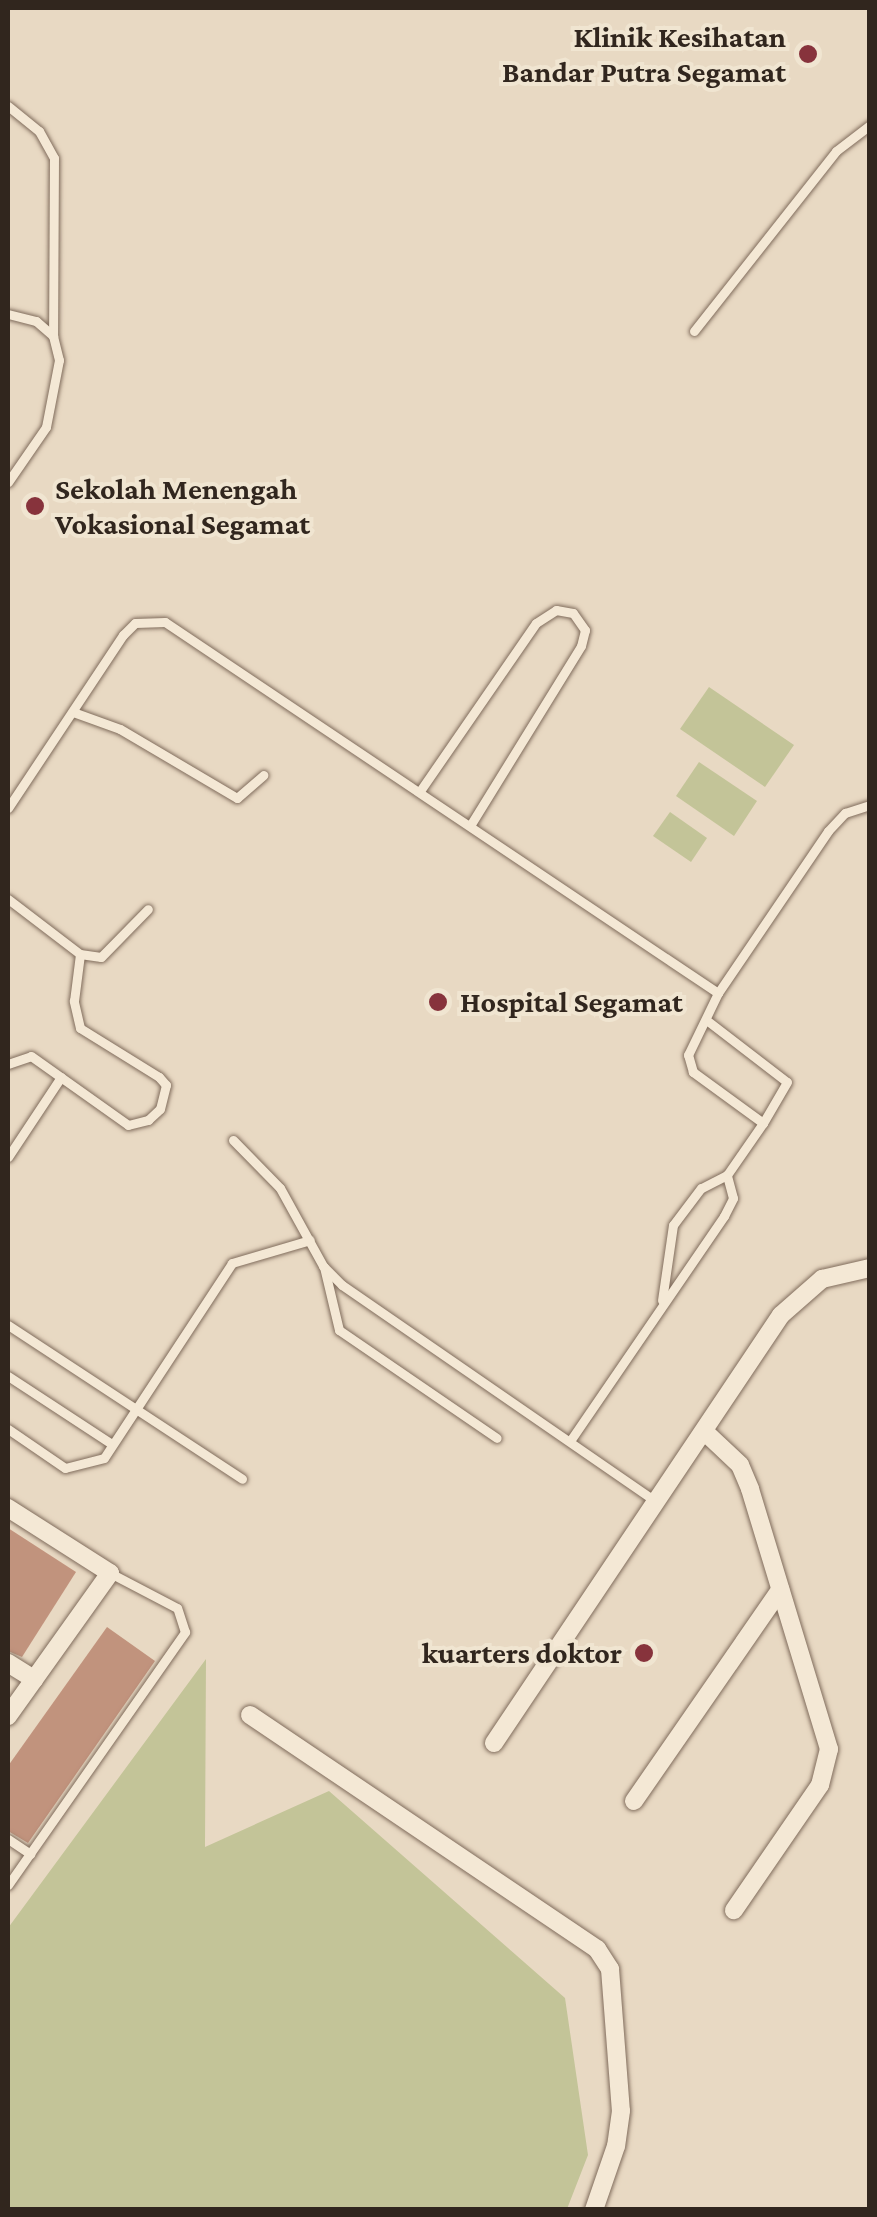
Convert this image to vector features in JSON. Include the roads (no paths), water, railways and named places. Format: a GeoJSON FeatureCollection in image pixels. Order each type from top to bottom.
{"type":"FeatureCollection","features":[{"type":"Feature","properties":{"kind":"street"},"geometry":{"type":"LineString","coordinates":[[494,1743],[795,1298],[822,1279],[870,1268]]}},
{"type":"Feature","properties":{"kind":"street"},"geometry":{"type":"LineString","coordinates":[[705,1432],[740,1466],[826,1734],[829,1765],[734,1910]]}},
{"type":"Feature","properties":{"kind":"street"},"geometry":{"type":"LineString","coordinates":[[8,1508],[110,1573],[8,1716]]}},
{"type":"Feature","properties":{"kind":"street"},"geometry":{"type":"LineString","coordinates":[[634,1801],[780,1590]]}},
{"type":"Feature","properties":{"kind":"street"},"geometry":{"type":"LineString","coordinates":[[8,1663],[34,1679]]}},
{"type":"Feature","properties":{"kind":"street"},"geometry":{"type":"LineString","coordinates":[[250,1715],[597,1949],[610,1969],[621,2111],[616,2146],[594,2210]]}},
{"type":"Feature","properties":{"kind":"lane"},"geometry":{"type":"LineString","coordinates":[[8,106],[39,131],[54,158],[54,336],[59,360],[46,427],[8,482]]}},
{"type":"Feature","properties":{"kind":"lane"},"geometry":{"type":"LineString","coordinates":[[694,331],[836,151],[870,125]]}},
{"type":"Feature","properties":{"kind":"lane"},"geometry":{"type":"LineString","coordinates":[[8,314],[36,322],[54,336]]}},
{"type":"Feature","properties":{"kind":"lane"},"geometry":{"type":"LineString","coordinates":[[420,791],[536,623],[556,610],[573,613],[585,630],[581,646],[470,824]]}},
{"type":"Feature","properties":{"kind":"lane"},"geometry":{"type":"LineString","coordinates":[[8,808],[123,635],[135,623],[165,622],[718,993]]}},
{"type":"Feature","properties":{"kind":"lane"},"geometry":{"type":"LineString","coordinates":[[73,712],[120,729],[237,798],[263,776]]}},
{"type":"Feature","properties":{"kind":"lane"},"geometry":{"type":"LineString","coordinates":[[764,1123],[688,1064],[718,993],[828,831],[845,813],[870,804]]}},
{"type":"Feature","properties":{"kind":"lane"},"geometry":{"type":"LineString","coordinates":[[8,899],[80,954],[101,957],[148,909]]}},
{"type":"Feature","properties":{"kind":"lane"},"geometry":{"type":"LineString","coordinates":[[8,1064],[32,1056],[128,1125],[148,1120],[160,1108],[166,1086],[80,1028],[74,1001],[80,954]]}},
{"type":"Feature","properties":{"kind":"lane"},"geometry":{"type":"LineString","coordinates":[[662,1300],[673,1225],[701,1188],[727,1175],[787,1082],[709,1022]]}},
{"type":"Feature","properties":{"kind":"lane"},"geometry":{"type":"LineString","coordinates":[[8,1157],[62,1077]]}},
{"type":"Feature","properties":{"kind":"lane"},"geometry":{"type":"LineString","coordinates":[[232,1140],[280,1188],[310,1240],[324,1266],[340,1330],[498,1438]]}},
{"type":"Feature","properties":{"kind":"lane"},"geometry":{"type":"LineString","coordinates":[[570,1441],[733,1198],[727,1175]]}},
{"type":"Feature","properties":{"kind":"lane"},"geometry":{"type":"LineString","coordinates":[[8,1429],[65,1468],[86,1468],[112,1444],[232,1264],[310,1240]]}},
{"type":"Feature","properties":{"kind":"lane"},"geometry":{"type":"LineString","coordinates":[[324,1266],[361,1300],[656,1502]]}},
{"type":"Feature","properties":{"kind":"lane"},"geometry":{"type":"LineString","coordinates":[[8,1325],[242,1479]]}},
{"type":"Feature","properties":{"kind":"lane"},"geometry":{"type":"LineString","coordinates":[[8,1376],[112,1444]]}},
{"type":"Feature","properties":{"kind":"lane"},"geometry":{"type":"LineString","coordinates":[[8,1885],[185,1632],[176,1608],[110,1573]]}},
{"type":"Feature","properties":{"kind":"lane"},"geometry":{"type":"LineString","coordinates":[[8,1838],[30,1854]]}},
{"type":"Feature","properties":{"kind":"place","name":"Klinik Kesihatan Bandar Putra Segamat"},"geometry":{"type":"Point","coordinates":[808,54]}},
{"type":"Feature","properties":{"kind":"place","name":"Sekolah Menengah Vokasional Segamat"},"geometry":{"type":"Point","coordinates":[35,506]}},
{"type":"Feature","properties":{"kind":"place","name":"Hospital Segamat"},"geometry":{"type":"Point","coordinates":[438,1002]}},
{"type":"Feature","properties":{"kind":"place","name":"kuarters doktor"},"geometry":{"type":"Point","coordinates":[644,1653]}}]}
